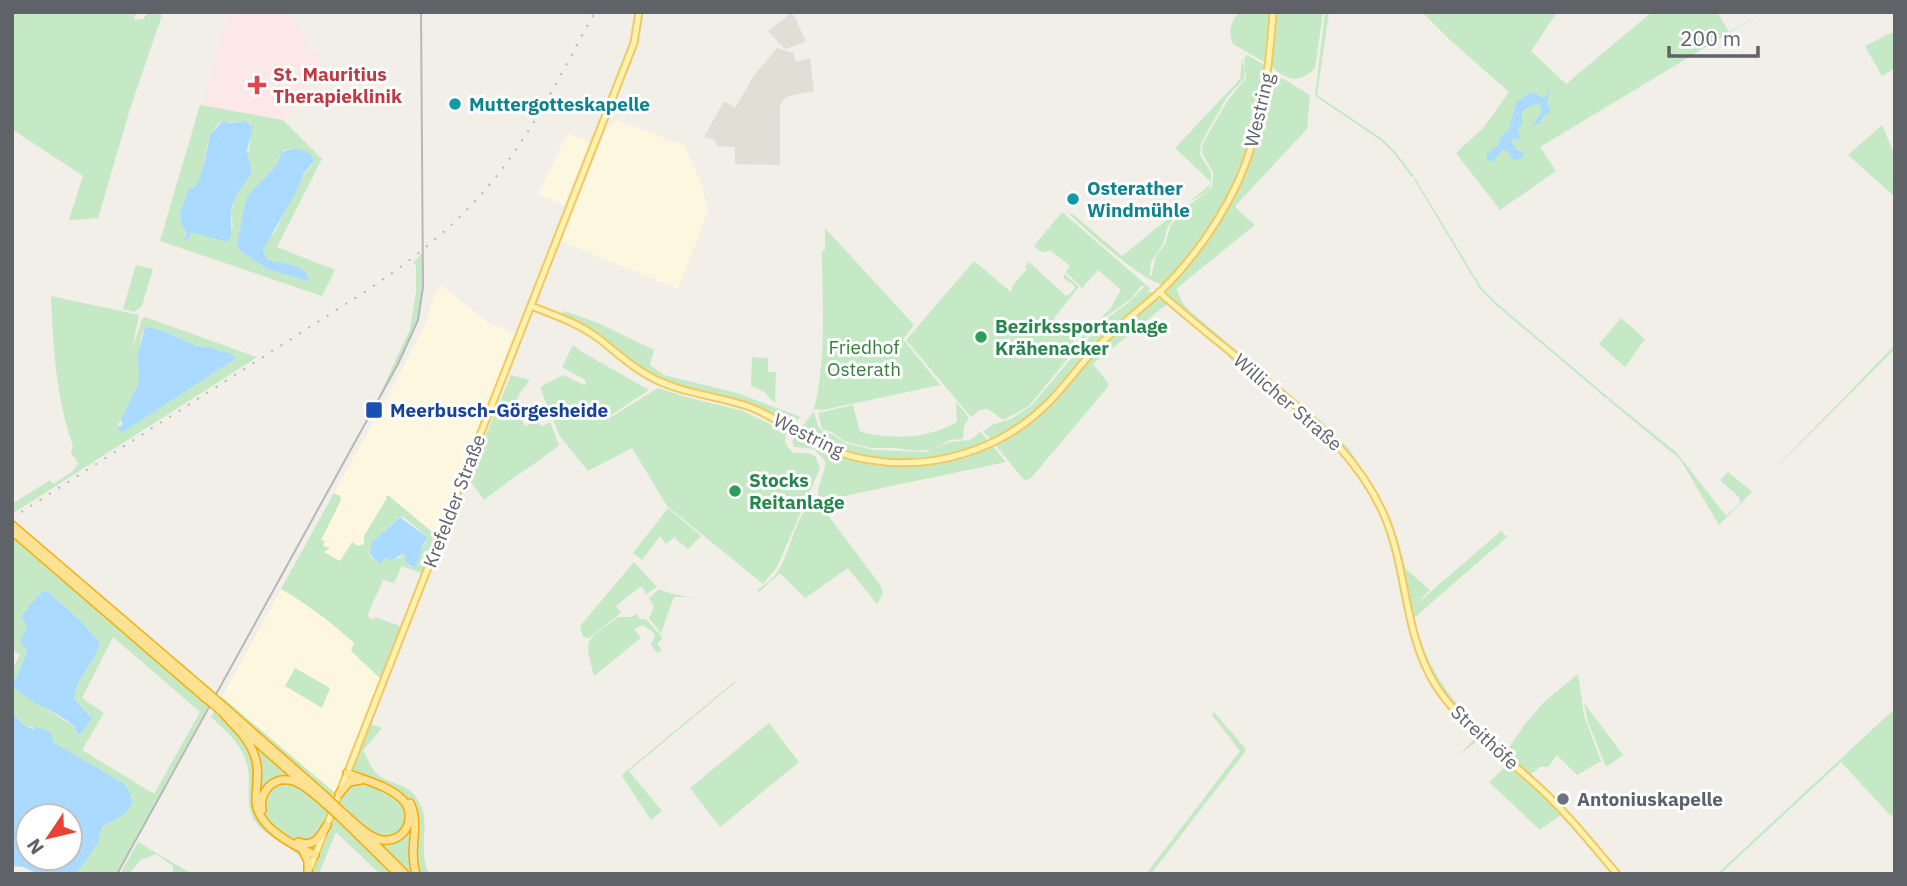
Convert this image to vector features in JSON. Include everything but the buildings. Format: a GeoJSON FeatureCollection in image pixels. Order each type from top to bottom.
{"type":"FeatureCollection","features":[{"type":"Feature","properties":{"kind":"highway"},"geometry":{"type":"LineString","coordinates":[[13,525],[323,797],[398,874]]}},
{"type":"Feature","properties":{"kind":"highway"},"geometry":{"type":"LineString","coordinates":[[12,531],[205,694]]}},
{"type":"Feature","properties":{"kind":"highway"},"geometry":{"type":"LineString","coordinates":[[222,710],[244,736],[254,756],[258,774],[256,804],[260,816],[269,827],[315,854]]}},
{"type":"Feature","properties":{"kind":"highway"},"geometry":{"type":"LineString","coordinates":[[341,815],[380,840],[394,839],[406,830],[410,815],[403,800],[395,794],[348,771]]}},
{"type":"Feature","properties":{"kind":"highway"},"geometry":{"type":"LineString","coordinates":[[348,771],[394,790],[409,801],[415,816],[412,850],[416,874]]}},
{"type":"Feature","properties":{"kind":"highway"},"geometry":{"type":"LineString","coordinates":[[308,874],[308,859],[298,844],[272,825],[261,804],[264,792],[275,782],[288,780],[323,797]]}},
{"type":"Feature","properties":{"kind":"highway"},"geometry":{"type":"LineString","coordinates":[[339,794],[349,782],[363,780]]}},
{"type":"Feature","properties":{"kind":"highway"},"geometry":{"type":"LineString","coordinates":[[341,815],[405,874]]}},
{"type":"Feature","properties":{"kind":"highway"},"geometry":{"type":"LineString","coordinates":[[298,844],[308,845],[314,842],[328,821]]}},
{"type":"Feature","properties":{"kind":"main road","name":"Krefelder Straße"},"geometry":{"type":"LineString","coordinates":[[308,874],[638,29],[639,12]]}},
{"type":"Feature","properties":{"kind":"main road","name":"Westring"},"geometry":{"type":"LineString","coordinates":[[531,306],[579,326],[631,365],[662,383],[752,408],[814,442],[845,454],[884,462],[913,463],[942,459],[992,443],[1023,425],[1048,403],[1099,345],[1159,292],[1190,259],[1213,228],[1238,182],[1265,95],[1273,12]]}},
{"type":"Feature","properties":{"kind":"main road","name":"Willicher Straße"},"geometry":{"type":"LineString","coordinates":[[1159,292],[1340,446],[1376,498],[1390,529],[1402,572]]}},
{"type":"Feature","properties":{"kind":"main road"},"geometry":{"type":"LineString","coordinates":[[524,325],[532,315],[543,311]]}},
{"type":"Feature","properties":{"kind":"main road","name":"Streithöfe"},"geometry":{"type":"LineString","coordinates":[[1402,572],[1414,640],[1441,693],[1455,711],[1547,795],[1617,874]]}},
{"type":"Feature","properties":{"kind":"shaded area","name":"St. Mauritius Therapieklinik"},"geometry":{"type":"Polygon","coordinates":[[[229,12],[290,12],[313,52],[319,52],[319,65],[283,120],[202,106],[229,12]]]}},
{"type":"Feature","properties":{"kind":"shaded area"},"geometry":{"type":"Polygon","coordinates":[[[790,14],[794,15],[806,42],[785,49],[768,31],[790,14]]]}},
{"type":"Feature","properties":{"kind":"shaded area"},"geometry":{"type":"Polygon","coordinates":[[[777,48],[793,53],[796,62],[810,58],[814,91],[789,96],[780,106],[780,165],[735,164],[735,147],[718,146],[714,140],[704,137],[724,101],[735,108],[753,77],[777,48]]]}},
{"type":"Feature","properties":{"kind":"shaded area"},"geometry":{"type":"Polygon","coordinates":[[[617,120],[685,146],[702,185],[708,211],[678,289],[560,241],[598,149],[609,126],[617,120]]]}},
{"type":"Feature","properties":{"kind":"shaded area"},"geometry":{"type":"Polygon","coordinates":[[[568,133],[590,142],[564,205],[538,194],[568,133]]]}},
{"type":"Feature","properties":{"kind":"shaded area"},"geometry":{"type":"Polygon","coordinates":[[[441,285],[488,322],[517,335],[437,536],[387,497],[364,536],[364,544],[358,546],[354,543],[318,613],[354,643],[351,651],[382,680],[335,793],[222,697],[402,370],[426,323],[434,296],[441,285]]]}},
{"type":"Feature","properties":{"kind":"green space"},"geometry":{"type":"Polygon","coordinates":[[[12,12],[136,12],[134,20],[143,19],[149,12],[162,15],[130,109],[98,218],[69,220],[83,176],[12,129],[12,12]]]}},
{"type":"Feature","properties":{"kind":"green space"},"geometry":{"type":"Polygon","coordinates":[[[1240,12],[1272,12],[1266,63],[1233,44],[1231,27],[1240,12]]]}},
{"type":"Feature","properties":{"kind":"green space"},"geometry":{"type":"Polygon","coordinates":[[[1275,12],[1323,12],[1315,68],[1298,79],[1282,75],[1271,66],[1275,12]]]}},
{"type":"Feature","properties":{"kind":"green space"},"geometry":{"type":"Polygon","coordinates":[[[1325,12],[1329,12],[1317,95],[1381,138],[1414,176],[1412,177],[1380,140],[1315,96],[1325,12]]]}},
{"type":"Feature","properties":{"kind":"green space"},"geometry":{"type":"Polygon","coordinates":[[[1422,12],[1557,12],[1531,51],[1566,84],[1652,12],[1717,12],[1729,32],[1764,12],[1540,147],[1556,171],[1500,210],[1456,153],[1483,128],[1509,92],[1422,12]]]}},
{"type":"Feature","properties":{"kind":"green space"},"geometry":{"type":"Polygon","coordinates":[[[1895,31],[1895,68],[1882,76],[1865,46],[1895,31]]]}},
{"type":"Feature","properties":{"kind":"green space"},"geometry":{"type":"Polygon","coordinates":[[[1247,55],[1266,66],[1259,114],[1251,143],[1222,208],[1195,248],[1164,284],[1144,276],[1130,266],[1067,212],[1122,256],[1211,184],[1208,191],[1212,188],[1213,172],[1202,153],[1203,143],[1228,100],[1246,78],[1244,58],[1247,55]],[[1208,191],[1189,202],[1168,226],[1163,244],[1151,262],[1149,276],[1151,277],[1156,256],[1165,244],[1171,225],[1189,205],[1208,191]]]}},
{"type":"Feature","properties":{"kind":"green space"},"geometry":{"type":"Polygon","coordinates":[[[1242,58],[1244,79],[1227,97],[1201,143],[1200,155],[1211,172],[1211,182],[1175,148],[1240,79],[1242,58]]]}},
{"type":"Feature","properties":{"kind":"green space"},"geometry":{"type":"Polygon","coordinates":[[[1272,72],[1310,95],[1307,129],[1236,205],[1255,225],[1177,288],[1179,296],[1192,313],[1322,422],[1349,449],[1380,497],[1394,528],[1406,569],[1430,590],[1412,608],[1501,531],[1507,537],[1414,618],[1429,660],[1448,693],[1506,752],[1544,702],[1578,674],[1584,715],[1601,761],[1577,775],[1557,755],[1548,767],[1540,767],[1531,774],[1563,804],[1559,804],[1467,720],[1438,687],[1425,662],[1411,617],[1401,561],[1393,535],[1354,461],[1312,417],[1166,292],[1211,234],[1253,148],[1272,72]]]}},
{"type":"Feature","properties":{"kind":"green space"},"geometry":{"type":"Polygon","coordinates":[[[200,105],[283,120],[322,159],[277,247],[335,270],[322,296],[160,241],[200,105]],[[246,121],[219,123],[210,134],[197,185],[188,190],[180,213],[181,224],[187,233],[183,238],[191,232],[228,241],[233,225],[231,213],[235,198],[252,171],[248,155],[252,125],[246,121]],[[295,148],[284,150],[278,163],[246,198],[237,244],[239,250],[267,269],[306,281],[296,266],[268,260],[263,248],[275,232],[300,180],[312,165],[295,148]]]}},
{"type":"Feature","properties":{"kind":"green space"},"geometry":{"type":"Polygon","coordinates":[[[1882,125],[1895,156],[1892,168],[1895,171],[1895,197],[1848,155],[1882,125]]]}},
{"type":"Feature","properties":{"kind":"green space"},"geometry":{"type":"Polygon","coordinates":[[[1415,178],[1481,287],[1608,397],[1607,399],[1480,289],[1415,178]]]}},
{"type":"Feature","properties":{"kind":"green space"},"geometry":{"type":"Polygon","coordinates":[[[1062,212],[1152,290],[1148,289],[1149,292],[1153,292],[1107,335],[1041,408],[1019,425],[991,440],[983,431],[994,424],[1011,419],[1031,406],[1102,322],[1128,303],[1145,286],[1141,286],[1131,299],[1101,320],[1079,345],[1076,342],[1110,309],[1121,290],[1098,270],[1082,288],[1066,272],[1070,266],[1051,251],[1042,252],[1034,246],[1062,212]]]}},
{"type":"Feature","properties":{"kind":"green space","name":"Friedhof Osterath"},"geometry":{"type":"Polygon","coordinates":[[[825,228],[914,325],[903,339],[940,385],[823,410],[814,409],[821,370],[822,251],[825,250],[825,228]]]}},
{"type":"Feature","properties":{"kind":"green space"},"geometry":{"type":"Polygon","coordinates":[[[422,253],[421,295],[417,320],[404,353],[375,405],[410,329],[416,292],[416,265],[413,263],[422,253]]]}},
{"type":"Feature","properties":{"kind":"green space","name":"Bezirkssportanlage Krähenacker"},"geometry":{"type":"Polygon","coordinates":[[[974,261],[1011,292],[1029,262],[1065,295],[1069,295],[1075,288],[1063,278],[1065,274],[1079,287],[1054,318],[1078,346],[1028,407],[1003,420],[988,409],[980,410],[971,417],[906,340],[974,261]]]}},
{"type":"Feature","properties":{"kind":"green space"},"geometry":{"type":"Polygon","coordinates":[[[136,265],[153,269],[142,306],[134,312],[123,309],[136,265]]]}},
{"type":"Feature","properties":{"kind":"green space"},"geometry":{"type":"Polygon","coordinates":[[[51,296],[139,315],[132,350],[145,317],[257,357],[12,514],[12,504],[50,480],[53,484],[72,472],[78,464],[71,452],[73,446],[59,390],[51,296]],[[145,327],[141,339],[138,388],[118,424],[123,432],[235,359],[145,327]]]}},
{"type":"Feature","properties":{"kind":"green space"},"geometry":{"type":"Polygon","coordinates":[[[1155,299],[1174,306],[1186,315],[1251,375],[1276,391],[1317,425],[1350,461],[1376,503],[1390,534],[1413,639],[1434,687],[1412,641],[1387,530],[1379,510],[1356,472],[1343,454],[1312,422],[1247,375],[1217,344],[1167,304],[1093,364],[1108,383],[1108,387],[1030,479],[1024,480],[996,446],[996,443],[1038,412],[1094,352],[1155,299]]]}},
{"type":"Feature","properties":{"kind":"green space"},"geometry":{"type":"Polygon","coordinates":[[[564,311],[598,323],[654,350],[650,365],[664,375],[737,393],[801,417],[790,425],[756,409],[665,382],[616,354],[562,316],[564,311]]]}},
{"type":"Feature","properties":{"kind":"green space"},"geometry":{"type":"Polygon","coordinates":[[[1621,318],[1645,339],[1625,367],[1599,344],[1621,318]]]}},
{"type":"Feature","properties":{"kind":"green space","name":"Stocks Reitanlage"},"geometry":{"type":"Polygon","coordinates":[[[573,345],[649,390],[611,417],[658,388],[743,411],[786,432],[785,443],[793,453],[815,456],[820,468],[777,567],[763,584],[667,506],[632,448],[588,471],[559,435],[540,387],[563,375],[586,384],[585,380],[562,367],[573,345]]]}},
{"type":"Feature","properties":{"kind":"green space"},"geometry":{"type":"Polygon","coordinates":[[[1895,345],[1895,349],[1752,492],[1895,345]]]}},
{"type":"Feature","properties":{"kind":"green space"},"geometry":{"type":"Polygon","coordinates":[[[752,357],[768,358],[768,372],[776,372],[775,403],[764,392],[751,386],[752,357]]]}},
{"type":"Feature","properties":{"kind":"green space"},"geometry":{"type":"Polygon","coordinates":[[[511,375],[530,380],[517,402],[525,426],[538,420],[541,427],[550,422],[559,445],[484,500],[468,478],[511,375]]]}},
{"type":"Feature","properties":{"kind":"green space"},"geometry":{"type":"Polygon","coordinates":[[[1609,398],[1677,453],[1726,516],[1740,503],[1739,497],[1720,480],[1728,472],[1752,492],[1719,525],[1680,459],[1608,400],[1609,398]]]}},
{"type":"Feature","properties":{"kind":"green space"},"geometry":{"type":"Polygon","coordinates":[[[956,402],[969,418],[964,426],[963,439],[950,440],[933,449],[915,451],[871,448],[844,441],[832,432],[822,429],[818,413],[853,405],[860,432],[910,436],[934,432],[957,422],[956,402]]]}},
{"type":"Feature","properties":{"kind":"green space"},"geometry":{"type":"Polygon","coordinates":[[[814,411],[822,431],[845,443],[874,450],[925,452],[950,442],[970,440],[981,432],[988,441],[966,451],[933,459],[895,460],[857,455],[803,433],[802,427],[814,411]]]}},
{"type":"Feature","properties":{"kind":"green space"},"geometry":{"type":"Polygon","coordinates":[[[797,435],[850,457],[921,463],[992,445],[1006,462],[820,501],[818,491],[825,461],[814,449],[794,447],[792,441],[797,435]]]}},
{"type":"Feature","properties":{"kind":"green space"},"geometry":{"type":"Polygon","coordinates":[[[334,493],[340,496],[341,500],[321,540],[325,541],[323,546],[330,548],[324,552],[340,561],[352,542],[358,546],[364,544],[364,536],[386,496],[437,536],[423,574],[402,566],[394,583],[383,580],[367,616],[403,627],[382,680],[351,651],[354,643],[319,614],[281,589],[334,493]],[[399,517],[372,542],[370,556],[377,562],[386,558],[389,561],[399,558],[404,553],[406,563],[410,567],[418,556],[428,538],[404,517],[399,517]]]}},
{"type":"Feature","properties":{"kind":"green space"},"geometry":{"type":"Polygon","coordinates":[[[814,500],[881,586],[883,594],[877,604],[848,568],[805,598],[780,573],[759,592],[757,590],[769,582],[778,571],[802,515],[814,500]]]}},
{"type":"Feature","properties":{"kind":"green space"},"geometry":{"type":"Polygon","coordinates":[[[668,508],[701,536],[688,549],[675,538],[677,535],[666,544],[660,536],[642,560],[633,553],[668,508]]]}},
{"type":"Feature","properties":{"kind":"green space"},"geometry":{"type":"Polygon","coordinates":[[[12,537],[208,706],[116,874],[61,874],[84,872],[84,862],[98,843],[102,827],[125,814],[133,802],[123,783],[53,742],[41,729],[24,726],[12,713],[12,669],[20,655],[12,649],[12,537]],[[46,590],[40,593],[21,616],[27,626],[27,651],[18,691],[75,727],[76,734],[80,735],[90,715],[74,700],[78,683],[99,647],[99,642],[81,621],[46,590]],[[113,637],[82,698],[104,713],[82,750],[154,794],[200,712],[113,637]]]}},
{"type":"Feature","properties":{"kind":"green space"},"geometry":{"type":"Polygon","coordinates":[[[634,562],[657,587],[645,595],[641,586],[616,606],[621,613],[589,638],[583,637],[580,626],[634,562]]]}},
{"type":"Feature","properties":{"kind":"green space"},"geometry":{"type":"Polygon","coordinates":[[[659,589],[688,597],[674,597],[661,633],[649,618],[654,607],[649,598],[659,589]]]}},
{"type":"Feature","properties":{"kind":"green space"},"geometry":{"type":"Polygon","coordinates":[[[636,614],[640,619],[646,619],[663,638],[657,644],[662,650],[657,653],[651,644],[655,637],[653,632],[643,625],[634,629],[641,638],[594,676],[588,646],[590,640],[618,617],[631,617],[636,614]]]}},
{"type":"Feature","properties":{"kind":"green space"},"geometry":{"type":"Polygon","coordinates":[[[295,668],[330,688],[322,708],[285,686],[295,668]]]}},
{"type":"Feature","properties":{"kind":"green space"},"geometry":{"type":"Polygon","coordinates":[[[734,682],[629,771],[662,811],[651,820],[623,774],[734,682]]]}},
{"type":"Feature","properties":{"kind":"green space"},"geometry":{"type":"Polygon","coordinates":[[[222,697],[335,793],[364,722],[382,728],[363,750],[377,774],[411,791],[420,804],[424,820],[424,855],[429,874],[380,874],[336,832],[319,874],[302,874],[305,864],[300,857],[264,831],[253,818],[249,804],[246,760],[238,744],[211,717],[222,697]]]}},
{"type":"Feature","properties":{"kind":"green space"},"geometry":{"type":"Polygon","coordinates":[[[1584,703],[1623,755],[1606,767],[1588,722],[1584,703]]]}},
{"type":"Feature","properties":{"kind":"green space"},"geometry":{"type":"Polygon","coordinates":[[[1892,711],[1895,714],[1895,813],[1891,816],[1841,762],[1717,874],[1892,711]]]}},
{"type":"Feature","properties":{"kind":"green space"},"geometry":{"type":"Polygon","coordinates":[[[1214,712],[1245,748],[1245,752],[1151,874],[1146,874],[1240,751],[1212,715],[1214,712]]]}},
{"type":"Feature","properties":{"kind":"green space"},"geometry":{"type":"Polygon","coordinates":[[[769,723],[799,762],[720,827],[690,788],[769,723]]]}},
{"type":"Feature","properties":{"kind":"green space"},"geometry":{"type":"Polygon","coordinates":[[[1478,735],[1502,757],[1481,740],[1461,753],[1478,735]]]}},
{"type":"Feature","properties":{"kind":"green space"},"geometry":{"type":"Polygon","coordinates":[[[1509,763],[1561,812],[1561,815],[1540,830],[1489,782],[1509,763]]]}},
{"type":"Feature","properties":{"kind":"green space"},"geometry":{"type":"Polygon","coordinates":[[[138,842],[192,874],[173,874],[173,866],[156,854],[141,860],[129,874],[120,874],[138,842]]]}},
{"type":"Feature","properties":{"kind":"water"},"geometry":{"type":"Polygon","coordinates":[[[1551,86],[1547,101],[1551,112],[1545,114],[1540,123],[1532,127],[1541,113],[1541,105],[1533,105],[1522,111],[1522,123],[1518,130],[1520,139],[1513,138],[1512,141],[1516,149],[1524,153],[1523,157],[1512,159],[1503,149],[1493,162],[1487,160],[1487,153],[1498,145],[1501,136],[1509,130],[1516,103],[1529,93],[1545,98],[1551,86]]]}},
{"type":"Feature","properties":{"kind":"water"},"geometry":{"type":"Polygon","coordinates":[[[223,121],[246,121],[253,127],[247,150],[252,172],[234,202],[228,242],[191,232],[189,238],[184,240],[187,233],[181,224],[180,213],[188,190],[197,185],[210,134],[223,121]]]}},
{"type":"Feature","properties":{"kind":"water"},"geometry":{"type":"Polygon","coordinates":[[[295,148],[310,153],[314,161],[304,173],[263,250],[268,260],[302,270],[309,279],[306,281],[267,269],[239,250],[237,244],[246,198],[278,163],[281,152],[295,148]]]}},
{"type":"Feature","properties":{"kind":"water"},"geometry":{"type":"Polygon","coordinates":[[[145,327],[198,346],[224,351],[235,356],[235,359],[123,432],[119,427],[123,424],[122,418],[139,382],[138,354],[145,327]]]}},
{"type":"Feature","properties":{"kind":"water"},"geometry":{"type":"Polygon","coordinates":[[[400,517],[428,538],[423,544],[417,565],[413,567],[406,563],[404,553],[391,561],[386,558],[380,563],[370,553],[372,542],[400,517]]]}},
{"type":"Feature","properties":{"kind":"water"},"geometry":{"type":"Polygon","coordinates":[[[46,590],[81,621],[99,642],[94,658],[78,683],[74,699],[92,718],[80,735],[68,721],[26,698],[13,686],[27,650],[20,643],[27,626],[21,616],[40,593],[46,590]]]}},
{"type":"Feature","properties":{"kind":"water"},"geometry":{"type":"Polygon","coordinates":[[[12,713],[25,726],[33,729],[37,727],[51,733],[53,742],[123,783],[133,802],[125,814],[102,827],[98,843],[84,863],[84,802],[14,802],[14,866],[12,713]]]}},
{"type":"Feature","properties":{"kind":"water"},"geometry":{"type":"Polygon","coordinates":[[[34,872],[72,872],[61,874],[34,872]]]}},
{"type":"Feature","properties":{"kind":"tram line"},"geometry":{"type":"LineString","coordinates":[[117,874],[398,364],[418,320],[423,287],[421,12]]}},
{"type":"Feature","properties":{"kind":"railway"},"geometry":{"type":"LineString","coordinates":[[12,518],[366,291],[406,263],[443,232],[477,199],[508,161],[543,106],[595,12]]}},
{"type":"Feature","properties":{"kind":"place","name":"St. Mauritius Therapieklinik"},"geometry":{"type":"Point","coordinates":[257,85]}},
{"type":"Feature","properties":{"kind":"place","name":"Muttergotteskapelle"},"geometry":{"type":"Point","coordinates":[455,104]}},
{"type":"Feature","properties":{"kind":"place","name":"Osterather Windmühle"},"geometry":{"type":"Point","coordinates":[1073,199]}},
{"type":"Feature","properties":{"kind":"place","name":"Bezirkssportanlage Krähenacker"},"geometry":{"type":"Point","coordinates":[981,337]}},
{"type":"Feature","properties":{"kind":"place","name":"Meerbusch-Görgesheide"},"geometry":{"type":"Point","coordinates":[374,410]}},
{"type":"Feature","properties":{"kind":"place","name":"Stocks Reitanlage"},"geometry":{"type":"Point","coordinates":[735,491]}},
{"type":"Feature","properties":{"kind":"place","name":"Antoniuskapelle"},"geometry":{"type":"Point","coordinates":[1563,799]}}]}
